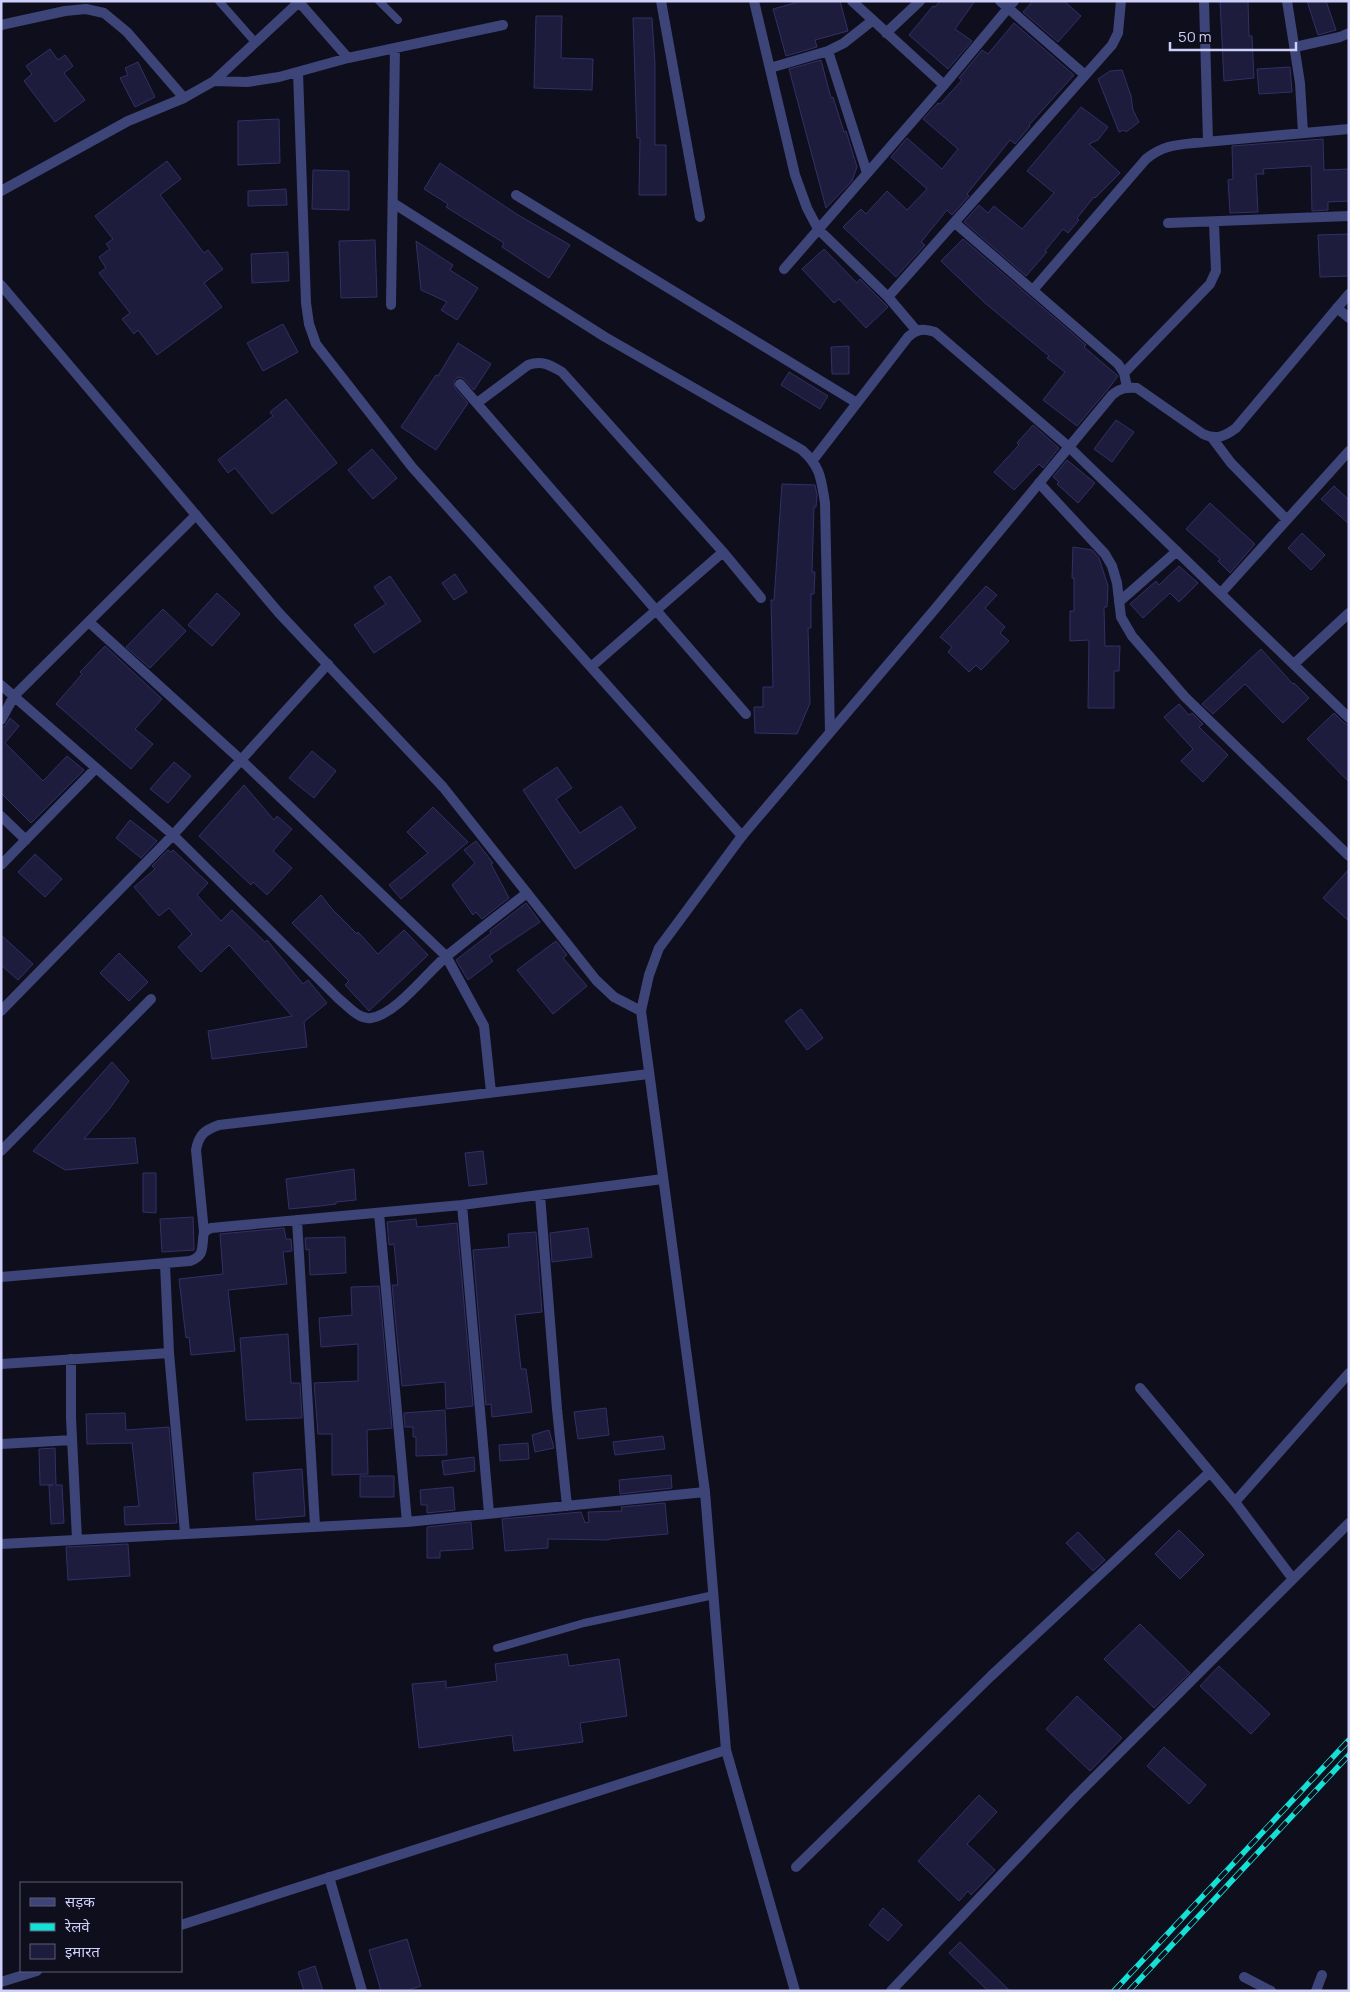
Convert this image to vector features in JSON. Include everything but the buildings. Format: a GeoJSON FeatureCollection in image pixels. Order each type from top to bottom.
{"type":"FeatureCollection","features":[{"type":"Feature","properties":{"kind":"street"},"geometry":{"type":"LineString","coordinates":[[660,1],[700,217]]}},
{"type":"Feature","properties":{"kind":"street"},"geometry":{"type":"LineString","coordinates":[[852,1],[944,85]]}},
{"type":"Feature","properties":{"kind":"street"},"geometry":{"type":"LineString","coordinates":[[886,33],[920,1]]}},
{"type":"Feature","properties":{"kind":"street"},"geometry":{"type":"LineString","coordinates":[[888,297],[956,223],[1112,45],[1118,33],[1121,1]]}},
{"type":"Feature","properties":{"kind":"street"},"geometry":{"type":"LineString","coordinates":[[1204,1],[1208,141]]}},
{"type":"Feature","properties":{"kind":"street"},"geometry":{"type":"LineString","coordinates":[[1287,1],[1300,83],[1303,133]]}},
{"type":"Feature","properties":{"kind":"street"},"geometry":{"type":"LineString","coordinates":[[1,191],[128,120],[184,98],[214,81],[300,2],[348,58]]}},
{"type":"Feature","properties":{"kind":"street"},"geometry":{"type":"LineString","coordinates":[[758,2],[770,68],[795,175],[807,208],[818,229],[888,297],[916,330]]}},
{"type":"Feature","properties":{"kind":"street"},"geometry":{"type":"LineString","coordinates":[[784,269],[944,85],[1007,4],[1085,75]]}},
{"type":"Feature","properties":{"kind":"street"},"geometry":{"type":"LineString","coordinates":[[1,25],[65,11],[86,9],[104,13],[127,32],[184,98]]}},
{"type":"Feature","properties":{"kind":"street"},"geometry":{"type":"LineString","coordinates":[[770,68],[828,51],[844,43],[872,20]]}},
{"type":"Feature","properties":{"kind":"street"},"geometry":{"type":"LineString","coordinates":[[214,81],[247,82],[503,25]]}},
{"type":"Feature","properties":{"kind":"street"},"geometry":{"type":"LineString","coordinates":[[1294,47],[1340,37],[1349,33]]}},
{"type":"Feature","properties":{"kind":"street"},"geometry":{"type":"LineString","coordinates":[[391,305],[395,48]]}},
{"type":"Feature","properties":{"kind":"street"},"geometry":{"type":"LineString","coordinates":[[828,51],[867,173]]}},
{"type":"Feature","properties":{"kind":"street"},"geometry":{"type":"LineString","coordinates":[[298,72],[306,303],[308,324],[316,344],[412,466],[742,836]]}},
{"type":"Feature","properties":{"kind":"street"},"geometry":{"type":"LineString","coordinates":[[1032,290],[1146,159],[1157,150],[1171,146],[1208,141],[1349,129]]}},
{"type":"Feature","properties":{"kind":"street"},"geometry":{"type":"LineString","coordinates":[[516,195],[857,403]]}},
{"type":"Feature","properties":{"kind":"street"},"geometry":{"type":"LineString","coordinates":[[392,203],[605,337],[802,450],[813,460],[820,474],[825,502],[830,732]]}},
{"type":"Feature","properties":{"kind":"street"},"geometry":{"type":"LineString","coordinates":[[1168,223],[1214,223],[1349,216]]}},
{"type":"Feature","properties":{"kind":"street"},"geometry":{"type":"LineString","coordinates":[[956,223],[1118,364],[1124,373],[1127,387]]}},
{"type":"Feature","properties":{"kind":"street"},"geometry":{"type":"LineString","coordinates":[[1124,373],[1210,284],[1216,271],[1214,223]]}},
{"type":"Feature","properties":{"kind":"street"},"geometry":{"type":"LineString","coordinates":[[3,291],[279,613],[443,786],[596,980],[614,997],[641,1011]]}},
{"type":"Feature","properties":{"kind":"street"},"geometry":{"type":"LineString","coordinates":[[1213,439],[1226,435],[1236,428],[1349,294]]}},
{"type":"Feature","properties":{"kind":"street"},"geometry":{"type":"LineString","coordinates":[[1336,308],[1349,318]]}},
{"type":"Feature","properties":{"kind":"street"},"geometry":{"type":"LineString","coordinates":[[813,460],[908,337],[916,330],[925,328],[935,332],[1069,447],[1349,718]]}},
{"type":"Feature","properties":{"kind":"street"},"geometry":{"type":"LineString","coordinates":[[477,404],[528,365],[537,362],[548,364],[562,372],[723,552],[761,598]]}},
{"type":"Feature","properties":{"kind":"street"},"geometry":{"type":"LineString","coordinates":[[460,384],[746,714]]}},
{"type":"Feature","properties":{"kind":"street"},"geometry":{"type":"LineString","coordinates":[[795,1991],[726,1750],[705,1492],[641,1011],[649,975],[659,948],[742,836],[1118,390],[1127,387],[1137,388],[1213,439],[1231,463],[1287,520]]}},
{"type":"Feature","properties":{"kind":"street"},"geometry":{"type":"LineString","coordinates":[[1221,593],[1349,451]]}},
{"type":"Feature","properties":{"kind":"street"},"geometry":{"type":"LineString","coordinates":[[1040,483],[1105,554],[1114,575],[1121,617],[1132,636],[1184,697],[1349,856]]}},
{"type":"Feature","properties":{"kind":"street"},"geometry":{"type":"LineString","coordinates":[[1,720],[14,696],[196,515]]}},
{"type":"Feature","properties":{"kind":"street"},"geometry":{"type":"LineString","coordinates":[[1119,602],[1177,551]]}},
{"type":"Feature","properties":{"kind":"street"},"geometry":{"type":"LineString","coordinates":[[591,667],[723,552]]}},
{"type":"Feature","properties":{"kind":"street"},"geometry":{"type":"LineString","coordinates":[[1294,664],[1349,614]]}},
{"type":"Feature","properties":{"kind":"street"},"geometry":{"type":"LineString","coordinates":[[89,622],[241,760],[446,956],[484,1026],[491,1092]]}},
{"type":"Feature","properties":{"kind":"street"},"geometry":{"type":"LineString","coordinates":[[1,1011],[173,835],[328,664]]}},
{"type":"Feature","properties":{"kind":"street"},"geometry":{"type":"LineString","coordinates":[[1,685],[173,835],[339,999],[361,1017],[370,1018],[382,1015],[401,1000],[446,956],[527,893]]}},
{"type":"Feature","properties":{"kind":"street"},"geometry":{"type":"LineString","coordinates":[[1,865],[96,768]]}},
{"type":"Feature","properties":{"kind":"street"},"geometry":{"type":"LineString","coordinates":[[1,816],[26,840]]}},
{"type":"Feature","properties":{"kind":"street"},"geometry":{"type":"LineString","coordinates":[[1,1151],[151,999]]}},
{"type":"Feature","properties":{"kind":"street"},"geometry":{"type":"LineString","coordinates":[[1,1277],[165,1264],[199,1258],[202,1251],[204,1232],[196,1150],[198,1139],[206,1130],[219,1125],[649,1074]]}},
{"type":"Feature","properties":{"kind":"street"},"geometry":{"type":"LineString","coordinates":[[204,1232],[211,1228],[379,1213],[663,1179]]}},
{"type":"Feature","properties":{"kind":"street"},"geometry":{"type":"LineString","coordinates":[[540,1195],[557,1409],[568,1506]]}},
{"type":"Feature","properties":{"kind":"street"},"geometry":{"type":"LineString","coordinates":[[462,1204],[489,1512]]}},
{"type":"Feature","properties":{"kind":"street"},"geometry":{"type":"LineString","coordinates":[[379,1213],[407,1522]]}},
{"type":"Feature","properties":{"kind":"street"},"geometry":{"type":"LineString","coordinates":[[297,1220],[315,1525]]}},
{"type":"Feature","properties":{"kind":"street"},"geometry":{"type":"LineString","coordinates":[[165,1264],[169,1353],[185,1533]]}},
{"type":"Feature","properties":{"kind":"street"},"geometry":{"type":"LineString","coordinates":[[1,1364],[169,1353]]}},
{"type":"Feature","properties":{"kind":"street"},"geometry":{"type":"LineString","coordinates":[[71,1359],[72,1440],[77,1539]]}},
{"type":"Feature","properties":{"kind":"street"},"geometry":{"type":"LineString","coordinates":[[1235,1502],[1349,1373]]}},
{"type":"Feature","properties":{"kind":"street"},"geometry":{"type":"LineString","coordinates":[[1140,1388],[1235,1502],[1293,1579]]}},
{"type":"Feature","properties":{"kind":"street"},"geometry":{"type":"LineString","coordinates":[[1,1444],[72,1440]]}},
{"type":"Feature","properties":{"kind":"street"},"geometry":{"type":"LineString","coordinates":[[796,1867],[991,1676],[1210,1472]]}},
{"type":"Feature","properties":{"kind":"street"},"geometry":{"type":"LineString","coordinates":[[1,1544],[315,1525],[407,1522],[489,1512],[705,1492]]}},
{"type":"Feature","properties":{"kind":"street"},"geometry":{"type":"LineString","coordinates":[[891,1991],[1075,1797],[1349,1523]]}},
{"type":"Feature","properties":{"kind":"street"},"geometry":{"type":"LineString","coordinates":[[182,1925],[726,1750]]}},
{"type":"Feature","properties":{"kind":"street"},"geometry":{"type":"LineString","coordinates":[[329,1877],[362,1991]]}},
{"type":"Feature","properties":{"kind":"street"},"geometry":{"type":"LineString","coordinates":[[1,1982],[34,1972]]}},
{"type":"Feature","properties":{"kind":"street"},"geometry":{"type":"LineString","coordinates":[[1316,1991],[1322,1975]]}},
{"type":"Feature","properties":{"kind":"street"},"geometry":{"type":"LineString","coordinates":[[1244,1977],[1271,1991]]}},
{"type":"Feature","properties":{"kind":"lane"},"geometry":{"type":"LineString","coordinates":[[219,1],[256,43]]}},
{"type":"Feature","properties":{"kind":"lane"},"geometry":{"type":"LineString","coordinates":[[379,1],[398,20]]}},
{"type":"Feature","properties":{"kind":"lane"},"geometry":{"type":"LineString","coordinates":[[497,1648],[584,1623],[714,1595]]}},
{"type":"Feature","properties":{"kind":"railway"},"geometry":{"type":"LineString","coordinates":[[1114,1991],[1349,1740]]}},
{"type":"Feature","properties":{"kind":"railway"},"geometry":{"type":"LineString","coordinates":[[1129,1991],[1349,1755]]}}]}
